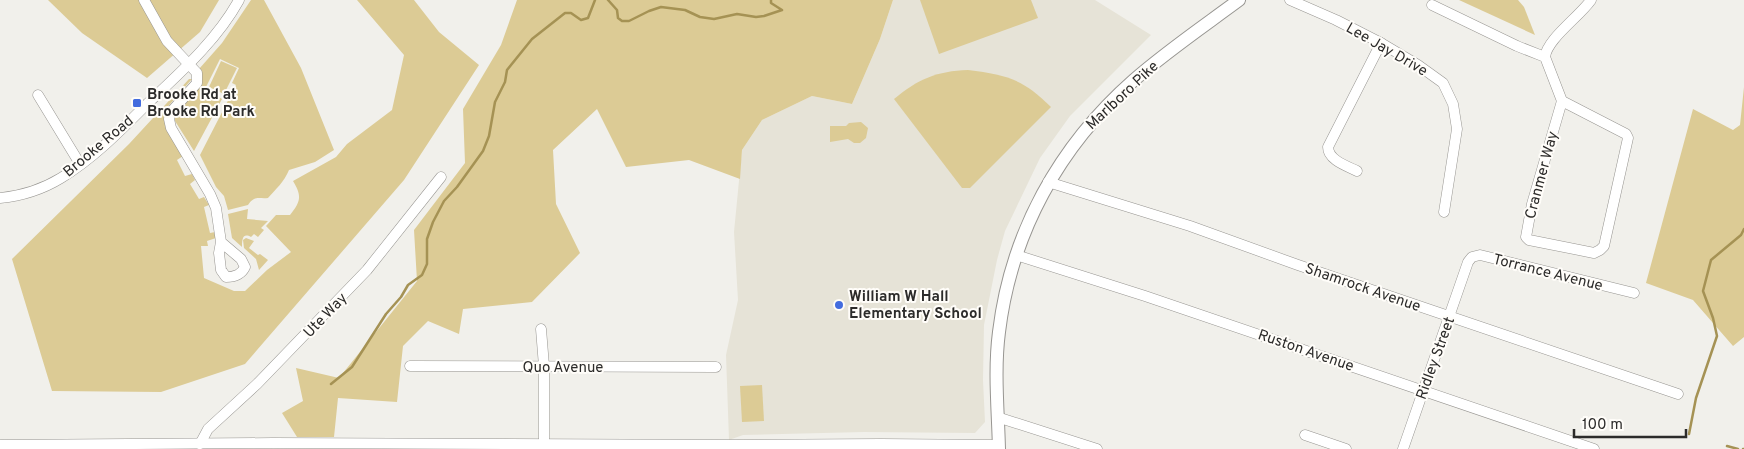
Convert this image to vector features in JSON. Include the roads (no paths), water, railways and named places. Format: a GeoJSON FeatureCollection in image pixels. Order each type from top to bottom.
{"type":"FeatureCollection","features":[{"type":"Feature","properties":{"kind":"main road","name":"Marlboro Pike"},"geometry":{"type":"LineString","coordinates":[[999,447],[997,416],[998,332],[1010,274],[1016,255],[1032,214],[1048,182],[1083,132],[1115,97],[1158,60],[1239,0]]}},
{"type":"Feature","properties":{"kind":"street"},"geometry":{"type":"LineString","coordinates":[[144,0],[167,41],[197,73],[196,83],[170,112],[169,119],[171,128],[210,194],[216,208],[220,242]]}},
{"type":"Feature","properties":{"kind":"street","name":"Brooke Road"},"geometry":{"type":"LineString","coordinates":[[0,198],[17,196],[42,188],[61,178],[119,132],[189,64],[221,26],[239,0]]}},
{"type":"Feature","properties":{"kind":"street","name":"Lee Jay Drive"},"geometry":{"type":"LineString","coordinates":[[1290,0],[1381,42],[1436,77],[1446,87],[1453,104],[1457,129],[1444,212]]}},
{"type":"Feature","properties":{"kind":"street"},"geometry":{"type":"LineString","coordinates":[[1562,101],[1545,57],[1546,50],[1591,0]]}},
{"type":"Feature","properties":{"kind":"street"},"geometry":{"type":"LineString","coordinates":[[1432,5],[1545,57]]}},
{"type":"Feature","properties":{"kind":"street"},"geometry":{"type":"LineString","coordinates":[[1357,171],[1333,158],[1328,152],[1328,147],[1381,42]]}},
{"type":"Feature","properties":{"kind":"street"},"geometry":{"type":"LineString","coordinates":[[38,95],[80,164]]}},
{"type":"Feature","properties":{"kind":"street","name":"Cranmer Way"},"geometry":{"type":"LineString","coordinates":[[1562,101],[1626,134],[1628,140],[1603,248],[1592,254],[1529,240],[1526,237],[1532,204],[1562,101]]}},
{"type":"Feature","properties":{"kind":"street","name":"Ute Way"},"geometry":{"type":"LineString","coordinates":[[200,444],[208,429],[257,384],[367,270],[441,177]]}},
{"type":"Feature","properties":{"kind":"street","name":"Shamrock Avenue"},"geometry":{"type":"LineString","coordinates":[[1048,182],[1190,226],[1678,394]]}},
{"type":"Feature","properties":{"kind":"street","name":"Ruston Avenue"},"geometry":{"type":"LineString","coordinates":[[1016,255],[1145,296],[1594,449]]}},
{"type":"Feature","properties":{"kind":"street","name":"Torrance Avenue"},"geometry":{"type":"LineString","coordinates":[[1467,266],[1470,258],[1480,255],[1634,293]]}},
{"type":"Feature","properties":{"kind":"street","name":"Ridley Street"},"geometry":{"type":"LineString","coordinates":[[1404,449],[1467,266]]}},
{"type":"Feature","properties":{"kind":"street"},"geometry":{"type":"LineString","coordinates":[[541,329],[544,366],[544,447]]}},
{"type":"Feature","properties":{"kind":"street","name":"Quo Avenue"},"geometry":{"type":"LineString","coordinates":[[410,366],[716,367]]}},
{"type":"Feature","properties":{"kind":"street"},"geometry":{"type":"LineString","coordinates":[[997,416],[1097,449]]}},
{"type":"Feature","properties":{"kind":"street"},"geometry":{"type":"LineString","coordinates":[[1305,435],[1346,449]]}},
{"type":"Feature","properties":{"kind":"street"},"geometry":{"type":"LineString","coordinates":[[0,445],[999,447]]}},
{"type":"Feature","properties":{"kind":"waterway"},"geometry":{"type":"LineString","coordinates":[[331,384],[352,367],[386,314],[401,297],[408,285],[422,275],[427,264],[427,239],[433,222],[444,201],[457,187],[483,151],[489,136],[495,102],[505,82],[507,70],[532,39],[565,13],[571,13],[581,20],[588,18],[595,0]]}},
{"type":"Feature","properties":{"kind":"waterway"},"geometry":{"type":"LineString","coordinates":[[608,0],[617,10],[618,18],[622,21],[629,21],[661,7],[685,10],[700,17],[714,19],[737,14],[756,17],[764,16],[782,10],[771,3],[771,0]]}},
{"type":"Feature","properties":{"kind":"waterway"},"geometry":{"type":"LineString","coordinates":[[1689,434],[1696,398],[1717,336],[1713,318],[1703,291],[1711,260],[1741,235],[1744,229]]}},
{"type":"Feature","properties":{"kind":"waterway"},"geometry":{"type":"LineString","coordinates":[[1727,446],[1738,449]]}},
{"type":"Feature","properties":{"kind":"place","name":"Brooke Rd at Brooke Rd Park"},"geometry":{"type":"Point","coordinates":[137,103]}},
{"type":"Feature","properties":{"kind":"place","name":"William W Hall Elementary School"},"geometry":{"type":"Point","coordinates":[839,305]}}]}
